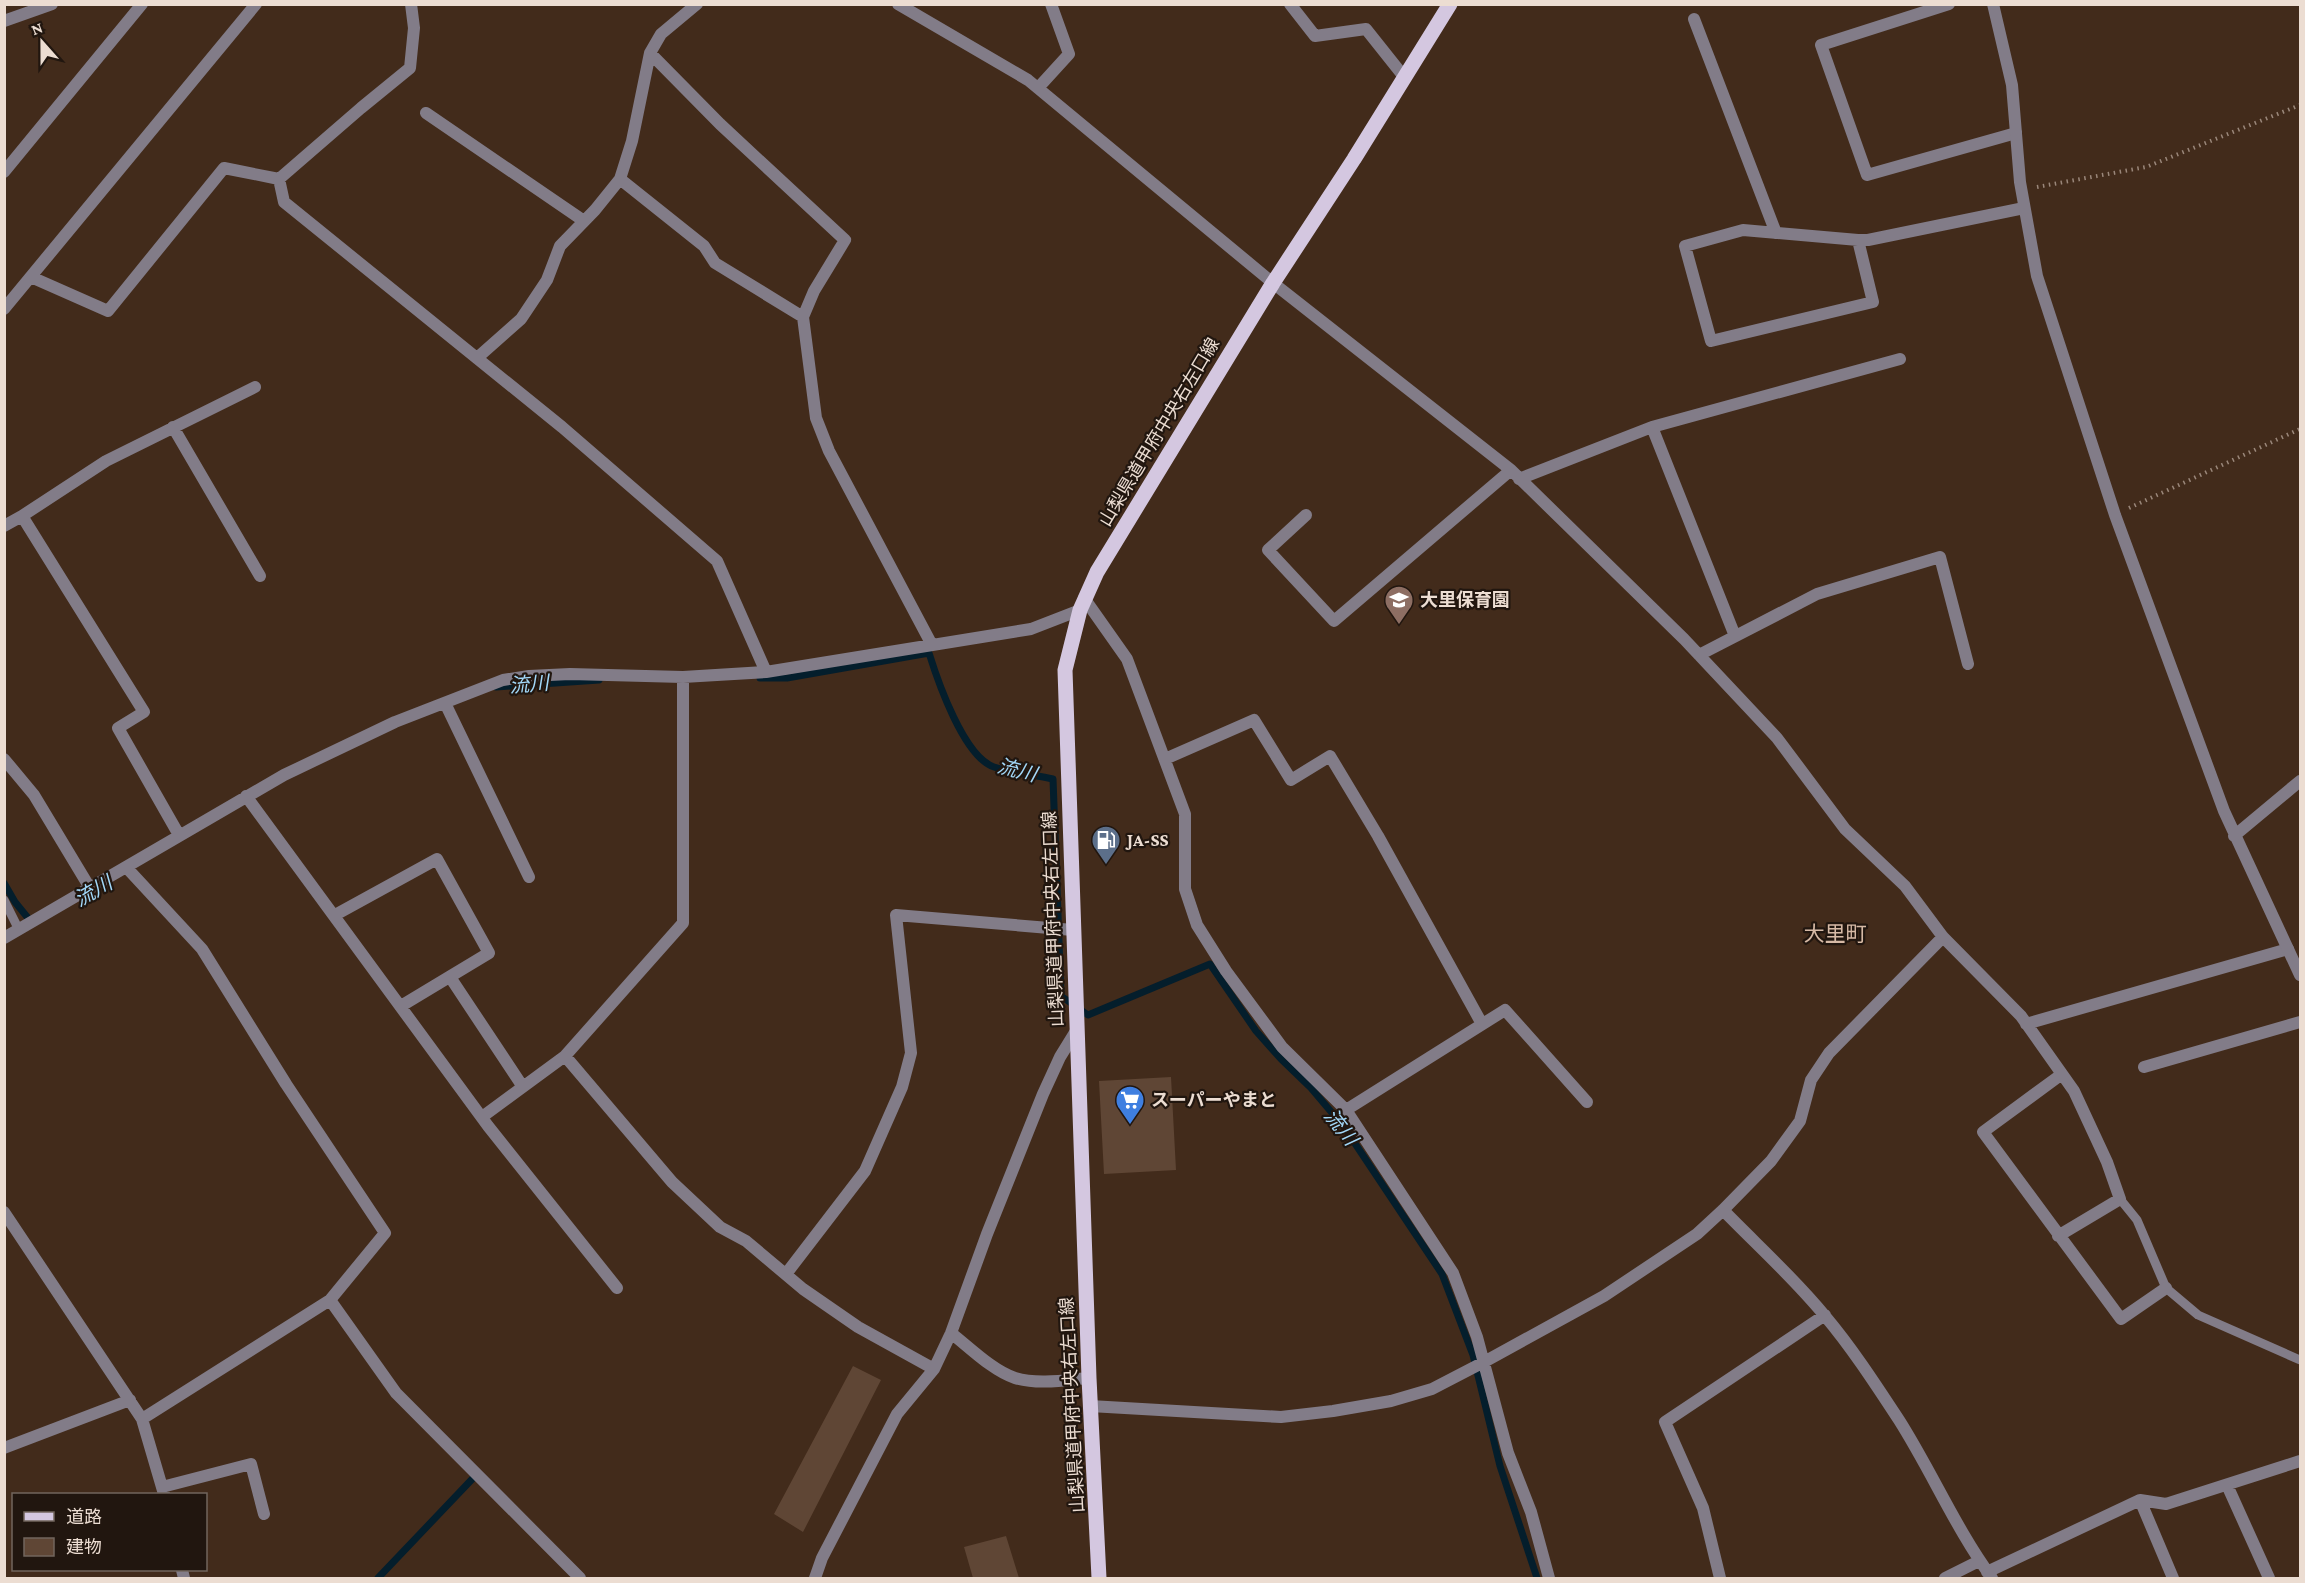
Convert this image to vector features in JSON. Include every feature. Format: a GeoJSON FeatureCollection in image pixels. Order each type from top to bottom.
{"type":"FeatureCollection","features":[{"type":"Feature","properties":{"kind":"main road","name":"山梨県道甲府中央右左口線"},"geometry":{"type":"LineString","coordinates":[[1099,1578],[1090,1406],[1072,930],[1065,670],[1082,604],[1103,562],[1273,283],[1450,4]]}},
{"type":"Feature","properties":{"kind":"street"},"geometry":{"type":"LineString","coordinates":[[4,21],[52,4]]}},
{"type":"Feature","properties":{"kind":"street"},"geometry":{"type":"LineString","coordinates":[[4,172],[142,4]]}},
{"type":"Feature","properties":{"kind":"street"},"geometry":{"type":"LineString","coordinates":[[4,309],[256,4]]}},
{"type":"Feature","properties":{"kind":"street"},"geometry":{"type":"LineString","coordinates":[[279,179],[410,68],[414,27],[411,4]]}},
{"type":"Feature","properties":{"kind":"street"},"geometry":{"type":"LineString","coordinates":[[477,358],[521,320],[547,280],[560,246],[620,179],[632,141],[650,53],[661,34],[697,4]]}},
{"type":"Feature","properties":{"kind":"street"},"geometry":{"type":"LineString","coordinates":[[898,4],[1028,80],[1273,283],[1515,475],[1699,655],[1777,738],[1845,829],[1905,886],[1943,938],[2026,1024],[2074,1090],[2107,1162],[2120,1199],[2058,1236]]}},
{"type":"Feature","properties":{"kind":"street"},"geometry":{"type":"LineString","coordinates":[[1038,88],[1069,54],[1051,4]]}},
{"type":"Feature","properties":{"kind":"street"},"geometry":{"type":"LineString","coordinates":[[1290,4],[1315,36],[1366,29],[1405,78]]}},
{"type":"Feature","properties":{"kind":"street"},"geometry":{"type":"LineString","coordinates":[[1949,4],[1821,45],[1867,175],[2016,133]]}},
{"type":"Feature","properties":{"kind":"street"},"geometry":{"type":"LineString","coordinates":[[1993,4],[2012,85],[2021,190],[2037,276],[2115,515],[2234,836],[2301,975]]}},
{"type":"Feature","properties":{"kind":"street"},"geometry":{"type":"LineString","coordinates":[[1694,19],[1776,233]]}},
{"type":"Feature","properties":{"kind":"street"},"geometry":{"type":"LineString","coordinates":[[650,53],[720,124],[844,240],[814,291],[803,317],[816,418],[829,451],[932,645]]}},
{"type":"Feature","properties":{"kind":"street"},"geometry":{"type":"LineString","coordinates":[[426,113],[584,221]]}},
{"type":"Feature","properties":{"kind":"street"},"geometry":{"type":"LineString","coordinates":[[31,277],[108,311],[224,168],[279,179]]}},
{"type":"Feature","properties":{"kind":"street"},"geometry":{"type":"LineString","coordinates":[[279,179],[284,202],[571,435],[717,561],[766,672]]}},
{"type":"Feature","properties":{"kind":"street"},"geometry":{"type":"LineString","coordinates":[[620,179],[704,246],[715,263],[803,317]]}},
{"type":"Feature","properties":{"kind":"street"},"geometry":{"type":"LineString","coordinates":[[1858,240],[1873,302],[1711,341],[1685,246],[1743,230],[1868,240],[2024,208]]}},
{"type":"Feature","properties":{"kind":"street"},"geometry":{"type":"LineString","coordinates":[[1306,515],[1268,550],[1334,621],[1515,475],[1652,427],[1900,359]]}},
{"type":"Feature","properties":{"kind":"street"},"geometry":{"type":"LineString","coordinates":[[4,526],[106,461],[255,387]]}},
{"type":"Feature","properties":{"kind":"street"},"geometry":{"type":"LineString","coordinates":[[173,427],[260,576]]}},
{"type":"Feature","properties":{"kind":"street"},"geometry":{"type":"LineString","coordinates":[[1652,427],[1735,636]]}},
{"type":"Feature","properties":{"kind":"street"},"geometry":{"type":"LineString","coordinates":[[22,516],[144,712],[118,728],[179,835]]}},
{"type":"Feature","properties":{"kind":"street"},"geometry":{"type":"LineString","coordinates":[[1699,655],[1817,594],[1940,557],[1968,664]]}},
{"type":"Feature","properties":{"kind":"street"},"geometry":{"type":"LineString","coordinates":[[4,938],[284,775],[384,727],[503,680],[570,674],[683,677],[766,672],[1031,628],[1082,604],[1127,659],[1185,814],[1185,889],[1197,925],[1226,971],[1282,1047],[1346,1110],[1453,1273],[1485,1362],[1508,1453],[1531,1512],[1550,1578]]}},
{"type":"Feature","properties":{"kind":"street"},"geometry":{"type":"LineString","coordinates":[[482,1117],[565,1056],[683,923],[683,677]]}},
{"type":"Feature","properties":{"kind":"street"},"geometry":{"type":"LineString","coordinates":[[445,703],[529,877]]}},
{"type":"Feature","properties":{"kind":"street"},"geometry":{"type":"LineString","coordinates":[[1165,759],[1254,720],[1291,780],[1330,756],[1378,836],[1482,1024]]}},
{"type":"Feature","properties":{"kind":"street"},"geometry":{"type":"LineString","coordinates":[[4,759],[34,795],[90,888]]}},
{"type":"Feature","properties":{"kind":"street"},"geometry":{"type":"LineString","coordinates":[[2234,836],[2301,781]]}},
{"type":"Feature","properties":{"kind":"street"},"geometry":{"type":"LineString","coordinates":[[246,796],[482,1117],[617,1288]]}},
{"type":"Feature","properties":{"kind":"street"},"geometry":{"type":"LineString","coordinates":[[335,915],[437,859],[489,953],[401,1006]]}},
{"type":"Feature","properties":{"kind":"street"},"geometry":{"type":"LineString","coordinates":[[126,867],[202,949],[286,1084],[385,1233],[330,1300],[142,1419]]}},
{"type":"Feature","properties":{"kind":"street"},"geometry":{"type":"LineString","coordinates":[[786,1274],[865,1171],[902,1087],[911,1053],[896,915],[1072,930]]}},
{"type":"Feature","properties":{"kind":"street"},"geometry":{"type":"LineString","coordinates":[[1090,1406],[1281,1417],[1391,1401],[1432,1389],[1485,1362],[1604,1296],[1697,1234],[1723,1210],[1771,1161],[1800,1121],[1811,1080],[1829,1053],[1943,938]]}},
{"type":"Feature","properties":{"kind":"street"},"geometry":{"type":"LineString","coordinates":[[2026,1024],[2288,949]]}},
{"type":"Feature","properties":{"kind":"street"},"geometry":{"type":"LineString","coordinates":[[450,977],[523,1087]]}},
{"type":"Feature","properties":{"kind":"street"},"geometry":{"type":"LineString","coordinates":[[1346,1110],[1505,1010],[1587,1102]]}},
{"type":"Feature","properties":{"kind":"street"},"geometry":{"type":"LineString","coordinates":[[2144,1067],[2301,1022]]}},
{"type":"Feature","properties":{"kind":"street"},"geometry":{"type":"LineString","coordinates":[[815,1578],[822,1558],[897,1414],[934,1370],[951,1333],[1042,1095],[1076,1027]]}},
{"type":"Feature","properties":{"kind":"street"},"geometry":{"type":"LineString","coordinates":[[565,1056],[672,1182],[720,1227],[746,1241],[786,1274],[858,1327],[934,1370]]}},
{"type":"Feature","properties":{"kind":"street"},"geometry":{"type":"LineString","coordinates":[[2062,1074],[1983,1132],[2121,1319],[2166,1288]]}},
{"type":"Feature","properties":{"kind":"street"},"geometry":{"type":"LineString","coordinates":[[1723,1210],[1824,1315],[1900,1422],[1989,1575],[2140,1500],[2166,1504],[2301,1461]]}},
{"type":"Feature","properties":{"kind":"street"},"geometry":{"type":"LineString","coordinates":[[4,1212],[142,1419],[163,1491],[251,1464],[264,1514]]}},
{"type":"Feature","properties":{"kind":"street"},"geometry":{"type":"LineString","coordinates":[[330,1300],[396,1393],[580,1578]]}},
{"type":"Feature","properties":{"kind":"street"},"geometry":{"type":"LineString","coordinates":[[1720,1578],[1703,1508],[1665,1422],[1824,1315]]}},
{"type":"Feature","properties":{"kind":"street"},"geometry":{"type":"LineString","coordinates":[[951,1333],[988,1362],[1015,1378],[1047,1382],[1089,1378]]}},
{"type":"Feature","properties":{"kind":"street"},"geometry":{"type":"LineString","coordinates":[[4,1448],[130,1400]]}},
{"type":"Feature","properties":{"kind":"street"},"geometry":{"type":"LineString","coordinates":[[2227,1485],[2270,1578]]}},
{"type":"Feature","properties":{"kind":"street"},"geometry":{"type":"LineString","coordinates":[[2140,1500],[2173,1578]]}},
{"type":"Feature","properties":{"kind":"street"},"geometry":{"type":"LineString","coordinates":[[1945,1578],[1979,1561]]}},
{"type":"Feature","properties":{"kind":"lane"},"geometry":{"type":"LineString","coordinates":[[4,900],[19,930]]}},
{"type":"Feature","properties":{"kind":"lane"},"geometry":{"type":"LineString","coordinates":[[2120,1199],[2137,1220],[2166,1288],[2198,1315],[2301,1360]]}},
{"type":"Feature","properties":{"kind":"path"},"geometry":{"type":"LineString","coordinates":[[2021,190],[2146,167],[2301,105]]}},
{"type":"Feature","properties":{"kind":"path"},"geometry":{"type":"LineString","coordinates":[[2115,515],[2301,429]]}},
{"type":"Feature","properties":{"kind":"building"},"geometry":{"type":"Polygon","coordinates":[[[1171,1077],[1176,1170],[1104,1174],[1099,1081],[1171,1077]]]}},
{"type":"Feature","properties":{"kind":"building"},"geometry":{"type":"Polygon","coordinates":[[[853,1366],[881,1380],[803,1532],[774,1514],[853,1366]]]}},
{"type":"Feature","properties":{"kind":"building"},"geometry":{"type":"Polygon","coordinates":[[[1006,1536],[1019,1578],[973,1578],[964,1547],[1006,1536]]]}},
{"type":"Feature","properties":{"kind":"waterway","name":"流川"},"geometry":{"type":"LineString","coordinates":[[760,678],[787,678],[929,653],[954,717],[972,749],[994,767],[1053,779],[1061,996],[1088,1015],[1210,964],[1256,1031],[1311,1088],[1344,1127],[1442,1274],[1473,1355],[1500,1466],[1537,1578]]}},
{"type":"Feature","properties":{"kind":"waterway","name":"流川"},"geometry":{"type":"LineString","coordinates":[[496,687],[599,680]]}},
{"type":"Feature","properties":{"kind":"waterway","name":"流川"},"geometry":{"type":"LineString","coordinates":[[4,883],[15,902],[32,923]]}},
{"type":"Feature","properties":{"kind":"waterway"},"geometry":{"type":"LineString","coordinates":[[378,1578],[477,1474]]}},
{"type":"Feature","properties":{"kind":"place","name":"大里保育園"},"geometry":{"type":"Point","coordinates":[1399,626]}},
{"type":"Feature","properties":{"kind":"place","name":"JA-SS"},"geometry":{"type":"Point","coordinates":[1106,866]}},
{"type":"Feature","properties":{"kind":"place","name":"スーパーやまと"},"geometry":{"type":"Point","coordinates":[1130,1126]}},
{"type":"Feature","properties":{"kind":"district","name":"大里町"},"geometry":{"type":"Point","coordinates":[1835,934]}}]}
